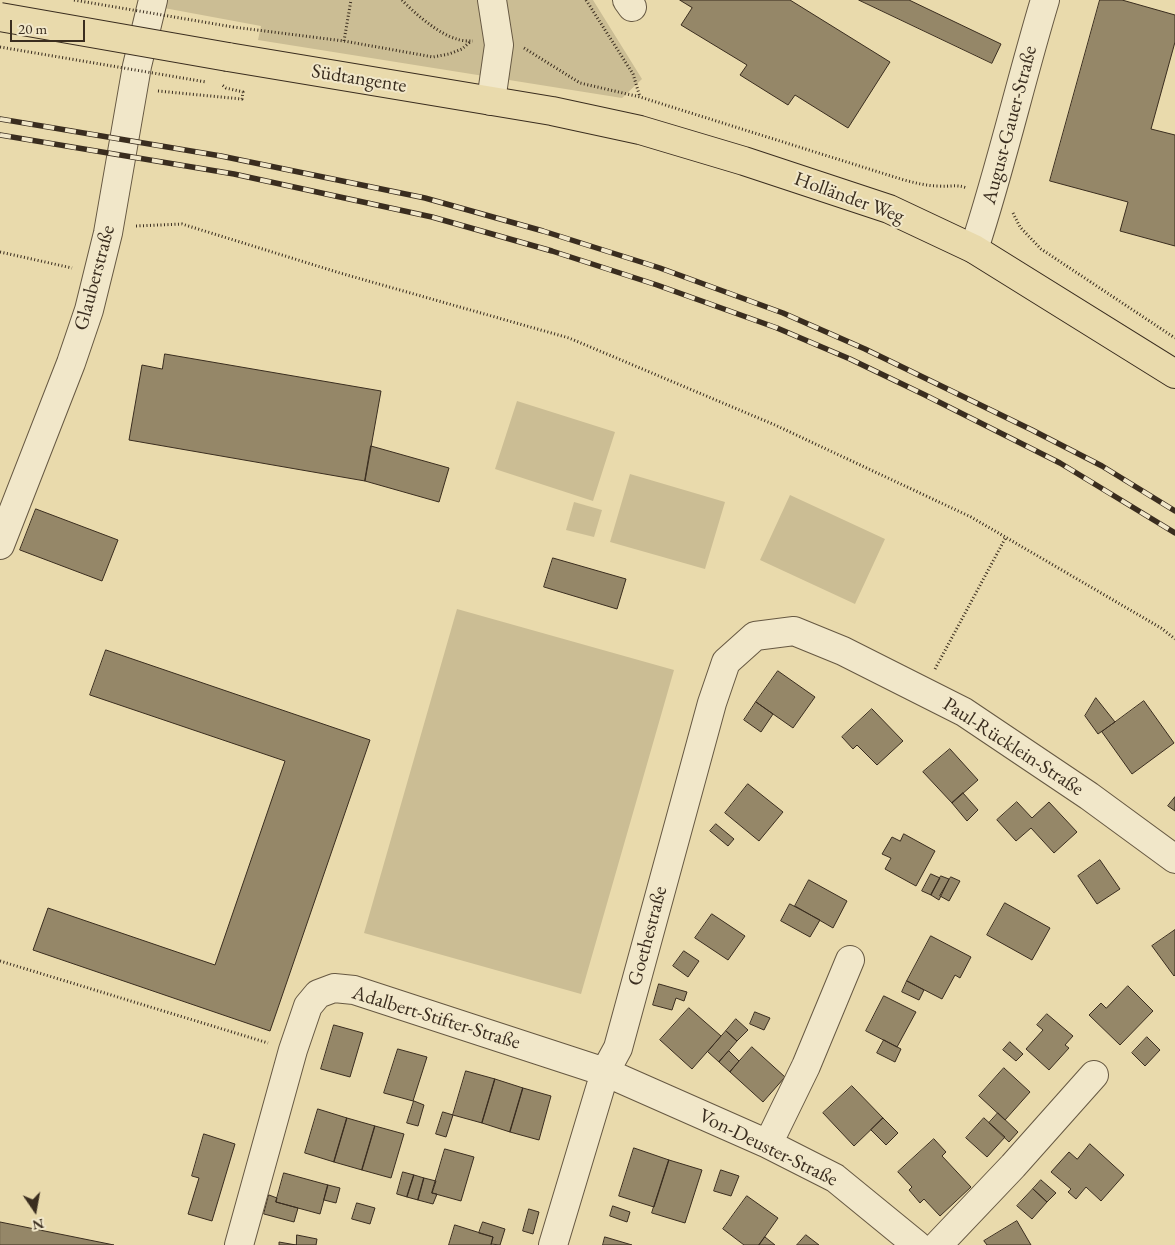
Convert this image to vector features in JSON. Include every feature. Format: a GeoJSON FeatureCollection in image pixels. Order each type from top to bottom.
{"type":"FeatureCollection","features":[{"type":"Feature","properties":{"kind":"main road","name":"Südtangente"},"geometry":{"type":"LineString","coordinates":[[0,17],[491,101]]}},
{"type":"Feature","properties":{"kind":"main road","name":"Holländer Weg"},"geometry":{"type":"LineString","coordinates":[[491,101],[552,111],[640,130],[744,161],[889,210],[974,249],[1175,374]]}},
{"type":"Feature","properties":{"kind":"street","name":"Glauberstraße"},"geometry":{"type":"LineString","coordinates":[[0,545],[71,363],[89,310],[108,233],[137,66],[153,0]]}},
{"type":"Feature","properties":{"kind":"street"},"geometry":{"type":"LineString","coordinates":[[491,101],[499,45],[492,0]]}},
{"type":"Feature","properties":{"kind":"street","name":"August-Gauer-Straße"},"geometry":{"type":"LineString","coordinates":[[974,249],[991,197],[1020,83],[1045,0]]}},
{"type":"Feature","properties":{"kind":"street","name":"Paul-Rücklein-Straße"},"geometry":{"type":"LineString","coordinates":[[755,636],[794,631],[843,651],[964,712],[1089,796],[1175,859]]}},
{"type":"Feature","properties":{"kind":"street","name":"Goethestraße"},"geometry":{"type":"LineString","coordinates":[[553,1245],[606,1072],[618,1048],[712,702],[726,662],[755,636]]}},
{"type":"Feature","properties":{"kind":"street"},"geometry":{"type":"LineString","coordinates":[[768,1144],[806,1066],[850,960]]}},
{"type":"Feature","properties":{"kind":"street","name":"Adalbert-Stifter-Straße"},"geometry":{"type":"LineString","coordinates":[[239,1245],[293,1050],[308,1006],[318,994],[334,988],[354,990],[606,1072]]}},
{"type":"Feature","properties":{"kind":"street","name":"Von-Deuster-Straße"},"geometry":{"type":"LineString","coordinates":[[606,1072],[768,1144],[835,1178],[918,1245]]}},
{"type":"Feature","properties":{"kind":"street"},"geometry":{"type":"LineString","coordinates":[[938,1245],[1013,1166],[1094,1074]]}},
{"type":"Feature","properties":{"kind":"path"},"geometry":{"type":"LineString","coordinates":[[74,0],[234,27],[344,41],[433,56],[462,50],[471,41]]}},
{"type":"Feature","properties":{"kind":"path"},"geometry":{"type":"LineString","coordinates":[[344,41],[351,0]]}},
{"type":"Feature","properties":{"kind":"path"},"geometry":{"type":"LineString","coordinates":[[586,0],[633,74],[640,97]]}},
{"type":"Feature","properties":{"kind":"path"},"geometry":{"type":"LineString","coordinates":[[0,48],[222,85],[226,88],[244,92],[242,99],[153,90]]}},
{"type":"Feature","properties":{"kind":"path"},"geometry":{"type":"LineString","coordinates":[[108,233],[124,226],[182,224],[340,273],[569,338],[775,425],[971,517],[1161,628],[1175,639]]}},
{"type":"Feature","properties":{"kind":"path"},"geometry":{"type":"LineString","coordinates":[[0,252],[74,268]]}},
{"type":"Feature","properties":{"kind":"path"},"geometry":{"type":"LineString","coordinates":[[922,691],[1006,537]]}},
{"type":"Feature","properties":{"kind":"path"},"geometry":{"type":"LineString","coordinates":[[0,961],[293,1050]]}},
{"type":"Feature","properties":{"kind":"shaded area"},"geometry":{"type":"Polygon","coordinates":[[[167,0],[593,0],[642,79],[622,98],[258,40],[261,26],[164,8],[167,0]]]}},
{"type":"Feature","properties":{"kind":"shaded area"},"geometry":{"type":"Polygon","coordinates":[[[517,401],[615,432],[593,501],[495,469],[517,401]]]}},
{"type":"Feature","properties":{"kind":"shaded area"},"geometry":{"type":"Polygon","coordinates":[[[630,474],[725,502],[705,569],[610,542],[630,474]]]}},
{"type":"Feature","properties":{"kind":"shaded area"},"geometry":{"type":"Polygon","coordinates":[[[790,495],[885,539],[855,604],[760,560],[790,495]]]}},
{"type":"Feature","properties":{"kind":"shaded area"},"geometry":{"type":"Polygon","coordinates":[[[574,502],[602,510],[594,537],[566,530],[574,502]]]}},
{"type":"Feature","properties":{"kind":"shaded area"},"geometry":{"type":"Polygon","coordinates":[[[457,609],[674,670],[581,994],[364,933],[457,609]]]}},
{"type":"Feature","properties":{"kind":"building"},"geometry":{"type":"Polygon","coordinates":[[[680,0],[790,0],[890,62],[848,128],[795,95],[788,105],[740,75],[747,65],[681,25],[692,8],[680,0]]]}},
{"type":"Feature","properties":{"kind":"building"},"geometry":{"type":"Polygon","coordinates":[[[859,0],[909,0],[1001,44],[992,63],[859,0]]]}},
{"type":"Feature","properties":{"kind":"building"},"geometry":{"type":"Polygon","coordinates":[[[1100,0],[1122,0],[1175,15],[1175,42],[1151,129],[1175,135],[1175,246],[1120,231],[1128,202],[1050,181],[1100,0]]]}},
{"type":"Feature","properties":{"kind":"building"},"geometry":{"type":"Polygon","coordinates":[[[165,354],[381,391],[365,481],[129,440],[142,365],[162,369],[165,354]]]}},
{"type":"Feature","properties":{"kind":"building"},"geometry":{"type":"Polygon","coordinates":[[[371,446],[449,468],[439,502],[365,481],[371,446]]]}},
{"type":"Feature","properties":{"kind":"building"},"geometry":{"type":"Polygon","coordinates":[[[36,509],[118,540],[102,581],[20,550],[36,509]]]}},
{"type":"Feature","properties":{"kind":"building"},"geometry":{"type":"Polygon","coordinates":[[[553,558],[626,579],[617,609],[544,587],[553,558]]]}},
{"type":"Feature","properties":{"kind":"building"},"geometry":{"type":"Polygon","coordinates":[[[106,650],[370,740],[270,1031],[33,950],[48,908],[215,965],[285,761],[90,695],[106,650]]]}},
{"type":"Feature","properties":{"kind":"building"},"geometry":{"type":"Polygon","coordinates":[[[778,671],[815,697],[793,728],[756,702],[778,671]]]}},
{"type":"Feature","properties":{"kind":"building"},"geometry":{"type":"Polygon","coordinates":[[[1096,698],[1115,722],[1098,734],[1085,716],[1096,698]]]}},
{"type":"Feature","properties":{"kind":"building"},"geometry":{"type":"Polygon","coordinates":[[[1144,701],[1174,743],[1132,774],[1102,732],[1144,701]]]}},
{"type":"Feature","properties":{"kind":"building"},"geometry":{"type":"Polygon","coordinates":[[[756,702],[773,714],[761,732],[744,720],[756,702]]]}},
{"type":"Feature","properties":{"kind":"building"},"geometry":{"type":"Polygon","coordinates":[[[872,709],[903,741],[877,765],[857,745],[853,749],[842,737],[872,709]]]}},
{"type":"Feature","properties":{"kind":"building"},"geometry":{"type":"Polygon","coordinates":[[[950,749],[978,780],[952,803],[923,772],[950,749]]]}},
{"type":"Feature","properties":{"kind":"building"},"geometry":{"type":"Polygon","coordinates":[[[748,784],[783,812],[759,841],[725,813],[748,784]]]}},
{"type":"Feature","properties":{"kind":"building"},"geometry":{"type":"Polygon","coordinates":[[[963,793],[978,810],[967,821],[952,803],[963,793]]]}},
{"type":"Feature","properties":{"kind":"building"},"geometry":{"type":"Polygon","coordinates":[[[1175,797],[1175,811],[1168,806],[1175,797]]]}},
{"type":"Feature","properties":{"kind":"building"},"geometry":{"type":"Polygon","coordinates":[[[1017,802],[1032,818],[1049,802],[1077,832],[1054,853],[1031,828],[1016,841],[997,820],[1017,802]]]}},
{"type":"Feature","properties":{"kind":"building"},"geometry":{"type":"Polygon","coordinates":[[[716,824],[734,839],[728,846],[710,831],[716,824]]]}},
{"type":"Feature","properties":{"kind":"building"},"geometry":{"type":"Polygon","coordinates":[[[904,834],[935,851],[916,886],[885,869],[891,858],[882,854],[892,837],[900,841],[904,834]]]}},
{"type":"Feature","properties":{"kind":"building"},"geometry":{"type":"Polygon","coordinates":[[[1100,860],[1120,889],[1097,904],[1078,876],[1100,860]]]}},
{"type":"Feature","properties":{"kind":"building"},"geometry":{"type":"Polygon","coordinates":[[[931,874],[940,878],[931,895],[922,891],[931,874]]]}},
{"type":"Feature","properties":{"kind":"building"},"geometry":{"type":"Polygon","coordinates":[[[941,876],[949,879],[939,900],[931,895],[941,876]]]}},
{"type":"Feature","properties":{"kind":"building"},"geometry":{"type":"Polygon","coordinates":[[[951,877],[960,881],[949,901],[940,896],[951,877]]]}},
{"type":"Feature","properties":{"kind":"building"},"geometry":{"type":"Polygon","coordinates":[[[809,880],[847,901],[833,928],[795,906],[809,880]]]}},
{"type":"Feature","properties":{"kind":"building"},"geometry":{"type":"Polygon","coordinates":[[[1005,903],[1050,928],[1032,960],[987,935],[1005,903]]]}},
{"type":"Feature","properties":{"kind":"building"},"geometry":{"type":"Polygon","coordinates":[[[790,904],[820,920],[810,937],[781,921],[790,904]]]}},
{"type":"Feature","properties":{"kind":"building"},"geometry":{"type":"Polygon","coordinates":[[[712,914],[745,936],[728,960],[695,938],[712,914]]]}},
{"type":"Feature","properties":{"kind":"building"},"geometry":{"type":"Polygon","coordinates":[[[1175,930],[1175,975],[1174,976],[1152,946],[1175,930]]]}},
{"type":"Feature","properties":{"kind":"building"},"geometry":{"type":"Polygon","coordinates":[[[931,936],[971,957],[960,978],[955,975],[942,999],[907,981],[931,936]]]}},
{"type":"Feature","properties":{"kind":"building"},"geometry":{"type":"Polygon","coordinates":[[[684,951],[699,961],[688,977],[673,966],[684,951]]]}},
{"type":"Feature","properties":{"kind":"building"},"geometry":{"type":"Polygon","coordinates":[[[907,981],[924,990],[919,1000],[902,992],[907,981]]]}},
{"type":"Feature","properties":{"kind":"building"},"geometry":{"type":"Polygon","coordinates":[[[659,984],[687,992],[684,1001],[676,998],[672,1010],[653,1005],[659,984]]]}},
{"type":"Feature","properties":{"kind":"building"},"geometry":{"type":"Polygon","coordinates":[[[1128,986],[1153,1011],[1120,1045],[1089,1015],[1101,1003],[1106,1008],[1128,986]]]}},
{"type":"Feature","properties":{"kind":"building"},"geometry":{"type":"Polygon","coordinates":[[[884,996],[916,1012],[897,1047],[866,1031],[884,996]]]}},
{"type":"Feature","properties":{"kind":"building"},"geometry":{"type":"Polygon","coordinates":[[[689,1008],[721,1036],[692,1069],[660,1040],[689,1008]]]}},
{"type":"Feature","properties":{"kind":"building"},"geometry":{"type":"Polygon","coordinates":[[[755,1012],[770,1018],[764,1030],[750,1024],[755,1012]]]}},
{"type":"Feature","properties":{"kind":"building"},"geometry":{"type":"Polygon","coordinates":[[[1047,1014],[1073,1036],[1065,1045],[1069,1048],[1049,1070],[1026,1049],[1043,1030],[1037,1025],[1047,1014]]]}},
{"type":"Feature","properties":{"kind":"building"},"geometry":{"type":"Polygon","coordinates":[[[736,1019],[748,1030],[737,1041],[726,1031],[736,1019]]]}},
{"type":"Feature","properties":{"kind":"building"},"geometry":{"type":"Polygon","coordinates":[[[334,1025],[363,1033],[350,1077],[321,1069],[334,1025]]]}},
{"type":"Feature","properties":{"kind":"building"},"geometry":{"type":"Polygon","coordinates":[[[726,1031],[737,1041],[719,1062],[708,1052],[726,1031]]]}},
{"type":"Feature","properties":{"kind":"building"},"geometry":{"type":"Polygon","coordinates":[[[1147,1037],[1160,1050],[1145,1066],[1132,1053],[1147,1037]]]}},
{"type":"Feature","properties":{"kind":"building"},"geometry":{"type":"Polygon","coordinates":[[[884,1040],[901,1049],[895,1062],[877,1053],[884,1040]]]}},
{"type":"Feature","properties":{"kind":"building"},"geometry":{"type":"Polygon","coordinates":[[[1010,1042],[1023,1054],[1016,1061],[1003,1050],[1010,1042]]]}},
{"type":"Feature","properties":{"kind":"building"},"geometry":{"type":"Polygon","coordinates":[[[752,1047],[785,1077],[763,1102],[730,1072],[752,1047]]]}},
{"type":"Feature","properties":{"kind":"building"},"geometry":{"type":"Polygon","coordinates":[[[398,1049],[427,1057],[413,1101],[384,1093],[398,1049]]]}},
{"type":"Feature","properties":{"kind":"building"},"geometry":{"type":"Polygon","coordinates":[[[729,1051],[739,1061],[730,1072],[719,1062],[729,1051]]]}},
{"type":"Feature","properties":{"kind":"building"},"geometry":{"type":"Polygon","coordinates":[[[1004,1068],[1030,1092],[1005,1120],[979,1096],[1004,1068]]]}},
{"type":"Feature","properties":{"kind":"building"},"geometry":{"type":"Polygon","coordinates":[[[466,1071],[495,1079],[482,1123],[453,1115],[466,1071]]]}},
{"type":"Feature","properties":{"kind":"building"},"geometry":{"type":"Polygon","coordinates":[[[495,1079],[523,1088],[510,1132],[482,1123],[495,1079]]]}},
{"type":"Feature","properties":{"kind":"building"},"geometry":{"type":"Polygon","coordinates":[[[852,1086],[883,1118],[854,1146],[823,1113],[852,1086]]]}},
{"type":"Feature","properties":{"kind":"building"},"geometry":{"type":"Polygon","coordinates":[[[523,1088],[551,1096],[539,1140],[510,1132],[523,1088]]]}},
{"type":"Feature","properties":{"kind":"building"},"geometry":{"type":"Polygon","coordinates":[[[414,1101],[424,1105],[418,1126],[407,1123],[414,1101]]]}},
{"type":"Feature","properties":{"kind":"building"},"geometry":{"type":"Polygon","coordinates":[[[318,1109],[347,1118],[334,1162],[305,1153],[318,1109]]]}},
{"type":"Feature","properties":{"kind":"building"},"geometry":{"type":"Polygon","coordinates":[[[443,1112],[453,1115],[446,1137],[436,1134],[443,1112]]]}},
{"type":"Feature","properties":{"kind":"building"},"geometry":{"type":"Polygon","coordinates":[[[998,1113],[1018,1132],[1009,1142],[989,1123],[998,1113]]]}},
{"type":"Feature","properties":{"kind":"building"},"geometry":{"type":"Polygon","coordinates":[[[347,1118],[375,1126],[362,1170],[334,1162],[347,1118]]]}},
{"type":"Feature","properties":{"kind":"building"},"geometry":{"type":"Polygon","coordinates":[[[883,1118],[898,1133],[886,1145],[871,1130],[883,1118]]]}},
{"type":"Feature","properties":{"kind":"building"},"geometry":{"type":"Polygon","coordinates":[[[984,1118],[1005,1137],[987,1157],[966,1138],[984,1118]]]}},
{"type":"Feature","properties":{"kind":"building"},"geometry":{"type":"Polygon","coordinates":[[[375,1126],[404,1134],[391,1178],[362,1170],[375,1126]]]}},
{"type":"Feature","properties":{"kind":"building"},"geometry":{"type":"Polygon","coordinates":[[[204,1134],[235,1144],[212,1221],[188,1214],[199,1178],[192,1176],[204,1134]]]}},
{"type":"Feature","properties":{"kind":"building"},"geometry":{"type":"Polygon","coordinates":[[[934,1139],[946,1152],[942,1156],[971,1187],[940,1216],[924,1199],[920,1203],[909,1190],[912,1187],[898,1172],[934,1139]]]}},
{"type":"Feature","properties":{"kind":"building"},"geometry":{"type":"Polygon","coordinates":[[[1090,1144],[1124,1175],[1101,1201],[1086,1187],[1076,1199],[1068,1192],[1071,1189],[1051,1172],[1069,1152],[1077,1159],[1090,1144]]]}},
{"type":"Feature","properties":{"kind":"building"},"geometry":{"type":"Polygon","coordinates":[[[634,1148],[669,1160],[654,1207],[619,1196],[634,1148]]]}},
{"type":"Feature","properties":{"kind":"building"},"geometry":{"type":"Polygon","coordinates":[[[445,1149],[474,1157],[461,1201],[432,1193],[445,1149]]]}},
{"type":"Feature","properties":{"kind":"building"},"geometry":{"type":"Polygon","coordinates":[[[669,1160],[702,1170],[685,1223],[652,1213],[669,1160]]]}},
{"type":"Feature","properties":{"kind":"building"},"geometry":{"type":"Polygon","coordinates":[[[721,1170],[739,1176],[731,1196],[714,1191],[721,1170]]]}},
{"type":"Feature","properties":{"kind":"building"},"geometry":{"type":"Polygon","coordinates":[[[403,1172],[414,1175],[407,1197],[397,1194],[403,1172]]]}},
{"type":"Feature","properties":{"kind":"building"},"geometry":{"type":"Polygon","coordinates":[[[284,1173],[328,1185],[320,1214],[276,1202],[284,1173]]]}},
{"type":"Feature","properties":{"kind":"building"},"geometry":{"type":"Polygon","coordinates":[[[414,1175],[424,1178],[418,1200],[407,1197],[414,1175]]]}},
{"type":"Feature","properties":{"kind":"building"},"geometry":{"type":"Polygon","coordinates":[[[424,1178],[436,1181],[432,1193],[437,1194],[433,1204],[418,1200],[424,1178]]]}},
{"type":"Feature","properties":{"kind":"building"},"geometry":{"type":"Polygon","coordinates":[[[1041,1180],[1056,1193],[1047,1202],[1033,1189],[1041,1180]]]}},
{"type":"Feature","properties":{"kind":"building"},"geometry":{"type":"Polygon","coordinates":[[[328,1185],[340,1188],[336,1203],[324,1200],[328,1185]]]}},
{"type":"Feature","properties":{"kind":"building"},"geometry":{"type":"Polygon","coordinates":[[[1033,1189],[1047,1202],[1032,1219],[1017,1206],[1033,1189]]]}},
{"type":"Feature","properties":{"kind":"building"},"geometry":{"type":"Polygon","coordinates":[[[269,1195],[277,1198],[276,1202],[298,1208],[294,1222],[264,1214],[269,1195]]]}},
{"type":"Feature","properties":{"kind":"building"},"geometry":{"type":"Polygon","coordinates":[[[747,1196],[778,1218],[759,1245],[744,1245],[723,1229],[747,1196]]]}},
{"type":"Feature","properties":{"kind":"building"},"geometry":{"type":"Polygon","coordinates":[[[357,1203],[375,1208],[370,1224],[352,1219],[357,1203]]]}},
{"type":"Feature","properties":{"kind":"building"},"geometry":{"type":"Polygon","coordinates":[[[613,1206],[630,1212],[627,1222],[610,1216],[613,1206]]]}},
{"type":"Feature","properties":{"kind":"building"},"geometry":{"type":"Polygon","coordinates":[[[529,1209],[539,1212],[533,1234],[523,1231],[529,1209]]]}},
{"type":"Feature","properties":{"kind":"building"},"geometry":{"type":"Polygon","coordinates":[[[1017,1221],[1031,1245],[987,1245],[984,1241],[1017,1221]]]}},
{"type":"Feature","properties":{"kind":"building"},"geometry":{"type":"Polygon","coordinates":[[[0,1222],[114,1245],[0,1245],[0,1222]]]}},
{"type":"Feature","properties":{"kind":"building"},"geometry":{"type":"Polygon","coordinates":[[[483,1222],[505,1229],[500,1245],[491,1244],[493,1237],[479,1233],[483,1222]]]}},
{"type":"Feature","properties":{"kind":"building"},"geometry":{"type":"Polygon","coordinates":[[[455,1225],[493,1237],[491,1245],[449,1245],[455,1225]]]}},
{"type":"Feature","properties":{"kind":"building"},"geometry":{"type":"Polygon","coordinates":[[[297,1235],[317,1239],[316,1245],[296,1245],[297,1235]]]}},
{"type":"Feature","properties":{"kind":"building"},"geometry":{"type":"Polygon","coordinates":[[[806,1235],[819,1245],[797,1245],[806,1235]]]}},
{"type":"Feature","properties":{"kind":"building"},"geometry":{"type":"Polygon","coordinates":[[[605,1237],[632,1245],[603,1245],[605,1237]]]}},
{"type":"Feature","properties":{"kind":"building"},"geometry":{"type":"Polygon","coordinates":[[[765,1237],[775,1245],[759,1245],[765,1237]]]}},
{"type":"Feature","properties":{"kind":"building"},"geometry":{"type":"Polygon","coordinates":[[[279,1242],[296,1245],[279,1245],[279,1242]]]}},
{"type":"Feature","properties":{"kind":"railway"},"geometry":{"type":"LineString","coordinates":[[0,119],[221,156],[425,198],[543,231],[660,268],[783,313],[865,349],[1102,466],[1175,511]]}},
{"type":"Feature","properties":{"kind":"railway"},"geometry":{"type":"LineString","coordinates":[[0,135],[234,174],[432,217],[552,251],[657,285],[777,328],[850,359],[1060,463],[1175,533]]}}]}
